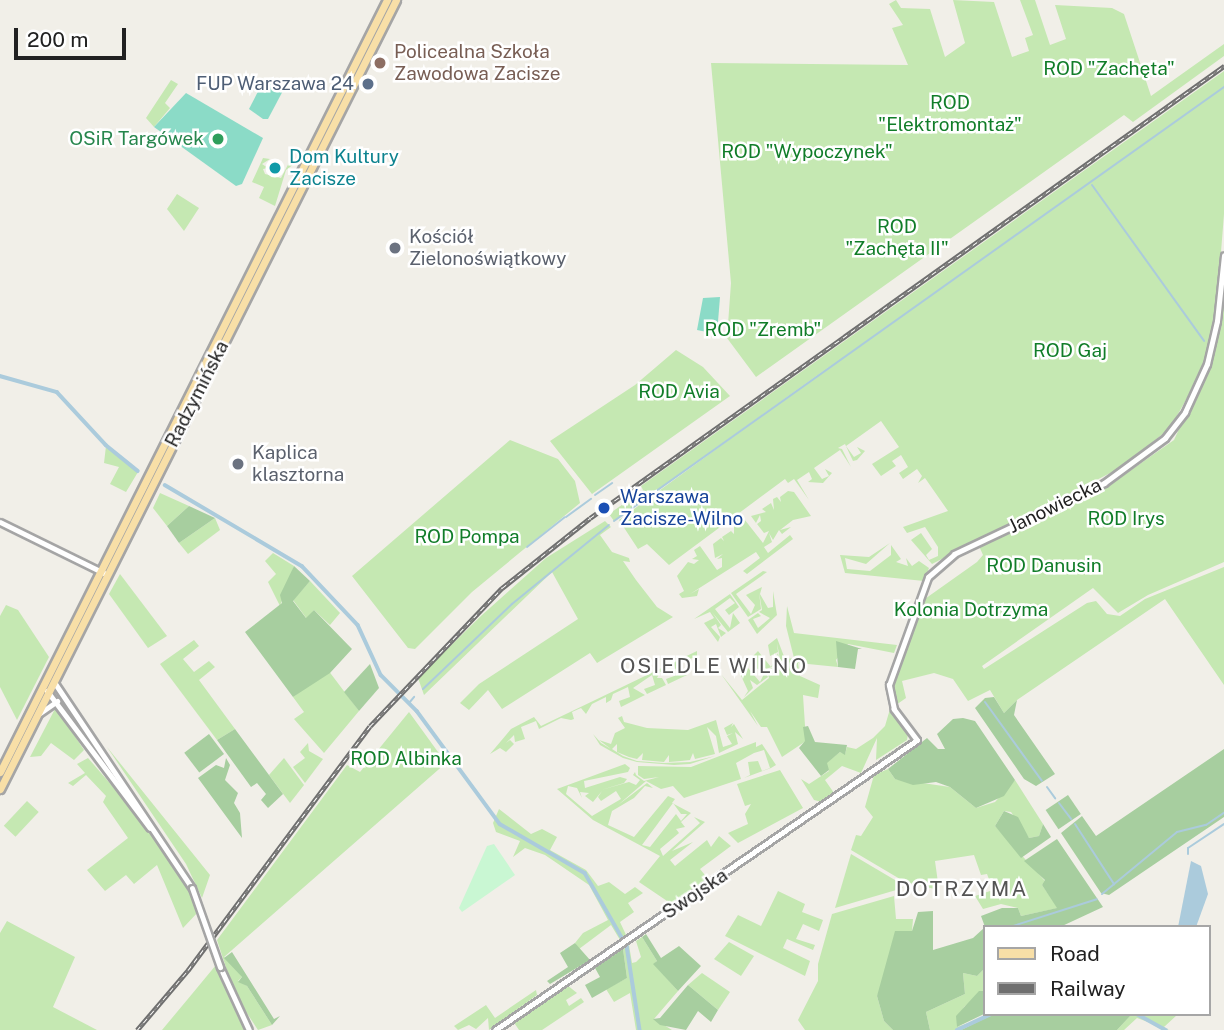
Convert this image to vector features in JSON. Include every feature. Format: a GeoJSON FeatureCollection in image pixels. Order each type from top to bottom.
{"type":"FeatureCollection","features":[{"type":"Feature","properties":{"kind":"main road","name":"Radzymińska"},"geometry":{"type":"LineString","coordinates":[[0,772],[47,690],[387,0]]}},
{"type":"Feature","properties":{"kind":"main road","name":"Radzymińska"},"geometry":{"type":"LineString","coordinates":[[0,789],[38,714],[47,690],[54,681],[103,573],[396,0]]}},
{"type":"Feature","properties":{"kind":"street","name":"Janowiecka"},"geometry":{"type":"LineString","coordinates":[[917,740],[894,709],[889,687],[929,576],[947,557],[1104,483],[1165,438],[1190,402],[1207,364],[1224,255]]}},
{"type":"Feature","properties":{"kind":"street"},"geometry":{"type":"LineString","coordinates":[[0,522],[103,573]]}},
{"type":"Feature","properties":{"kind":"street"},"geometry":{"type":"LineString","coordinates":[[54,681],[60,694],[169,849],[192,888],[220,967],[249,1030]]}},
{"type":"Feature","properties":{"kind":"street"},"geometry":{"type":"LineString","coordinates":[[47,690],[60,694]]}},
{"type":"Feature","properties":{"kind":"street"},"geometry":{"type":"LineString","coordinates":[[47,690],[124,798],[169,849]]}},
{"type":"Feature","properties":{"kind":"street"},"geometry":{"type":"LineString","coordinates":[[38,714],[57,701]]}},
{"type":"Feature","properties":{"kind":"street","name":"Swojska"},"geometry":{"type":"LineString","coordinates":[[495,1030],[917,740]]}},
{"type":"Feature","properties":{"kind":"green space"},"geometry":{"type":"Polygon","coordinates":[[[896,0],[901,8],[930,9],[945,57],[965,43],[953,0],[994,2],[1012,57],[1029,51],[1025,38],[1033,35],[1020,0],[1035,0],[1050,45],[1066,39],[1055,5],[1112,8],[1124,14],[1151,96],[1224,44],[1224,56],[1133,122],[1124,115],[756,377],[727,338],[731,283],[711,63],[908,65],[892,28],[903,25],[889,4],[896,0]]]}},
{"type":"Feature","properties":{"kind":"green space","name":"ROD Gaj"},"geometry":{"type":"Polygon","coordinates":[[[1224,71],[1224,214],[1217,303],[1207,352],[1199,377],[1170,428],[1122,467],[932,564],[911,540],[921,533],[932,549],[926,555],[929,560],[938,556],[938,547],[925,527],[907,533],[903,527],[948,511],[925,478],[918,483],[922,476],[917,469],[903,479],[899,473],[908,467],[901,455],[892,461],[896,466],[881,476],[872,464],[899,447],[881,421],[846,446],[854,457],[861,453],[857,447],[865,451],[857,460],[853,461],[845,444],[838,448],[842,449],[851,467],[840,450],[814,468],[822,479],[829,476],[825,469],[832,473],[823,483],[808,482],[812,479],[809,472],[797,480],[809,500],[794,479],[788,483],[785,479],[669,565],[647,544],[638,549],[619,520],[840,359],[614,521],[609,514],[643,490],[641,486],[1224,71]]]}},
{"type":"Feature","properties":{"kind":"green space"},"geometry":{"type":"Polygon","coordinates":[[[265,78],[286,85],[268,119],[263,119],[249,109],[265,78]]]}},
{"type":"Feature","properties":{"kind":"green space"},"geometry":{"type":"Polygon","coordinates":[[[171,80],[178,84],[165,103],[170,108],[154,127],[146,118],[171,80]]]}},
{"type":"Feature","properties":{"kind":"green space","name":"OSiR Targówek"},"geometry":{"type":"Polygon","coordinates":[[[186,93],[263,138],[242,184],[236,186],[154,127],[186,93]]]}},
{"type":"Feature","properties":{"kind":"green space"},"geometry":{"type":"Polygon","coordinates":[[[292,157],[294,164],[286,170],[275,206],[259,198],[264,187],[252,182],[263,158],[270,159],[262,164],[268,168],[263,169],[265,174],[281,178],[292,157]]]}},
{"type":"Feature","properties":{"kind":"green space"},"geometry":{"type":"Polygon","coordinates":[[[177,194],[199,208],[184,231],[167,209],[177,194]]]}},
{"type":"Feature","properties":{"kind":"green space"},"geometry":{"type":"Polygon","coordinates":[[[1224,289],[1224,562],[1148,595],[1118,613],[1093,588],[982,666],[984,669],[1087,603],[1096,601],[1107,614],[1120,616],[1145,599],[1224,567],[1224,685],[1165,599],[1017,700],[1004,713],[990,690],[968,701],[953,679],[934,673],[902,681],[906,698],[896,705],[893,687],[922,601],[977,562],[983,555],[979,546],[1066,505],[1071,510],[1071,503],[1091,493],[1094,496],[1174,440],[1214,353],[1224,289]]]}},
{"type":"Feature","properties":{"kind":"green space"},"geometry":{"type":"Polygon","coordinates":[[[720,297],[717,334],[697,330],[703,298],[720,297]]]}},
{"type":"Feature","properties":{"kind":"green space","name":"ROD Avia"},"geometry":{"type":"Polygon","coordinates":[[[676,350],[703,367],[730,396],[592,494],[550,441],[635,385],[676,350]]]}},
{"type":"Feature","properties":{"kind":"green space","name":"ROD Pompa"},"geometry":{"type":"Polygon","coordinates":[[[510,440],[558,459],[575,481],[580,503],[472,592],[415,649],[408,648],[352,576],[510,440]]]}},
{"type":"Feature","properties":{"kind":"green space"},"geometry":{"type":"Polygon","coordinates":[[[106,446],[138,472],[126,492],[110,484],[119,467],[104,463],[106,446]]]}},
{"type":"Feature","properties":{"kind":"green space"},"geometry":{"type":"Polygon","coordinates":[[[788,491],[794,492],[811,516],[793,520],[780,530],[791,527],[782,534],[779,530],[773,540],[769,533],[772,542],[764,547],[768,553],[790,535],[793,539],[747,574],[743,571],[760,558],[756,552],[690,594],[699,589],[697,596],[682,598],[679,594],[684,591],[677,576],[688,562],[694,564],[699,560],[692,559],[697,556],[694,550],[700,546],[717,570],[722,567],[722,558],[717,559],[723,554],[715,558],[713,544],[721,538],[724,541],[722,537],[731,531],[734,534],[734,520],[741,515],[763,543],[769,531],[764,533],[757,524],[761,521],[760,515],[756,523],[751,516],[766,512],[762,509],[771,503],[774,510],[773,499],[777,497],[781,502],[780,497],[788,491]]]}},
{"type":"Feature","properties":{"kind":"green space"},"geometry":{"type":"Polygon","coordinates":[[[160,493],[189,506],[167,526],[153,508],[160,493]]]}},
{"type":"Feature","properties":{"kind":"green space"},"geometry":{"type":"Polygon","coordinates":[[[189,506],[215,518],[179,543],[167,526],[189,506]]]}},
{"type":"Feature","properties":{"kind":"green space"},"geometry":{"type":"Polygon","coordinates":[[[215,518],[220,530],[188,554],[179,543],[215,518]]]}},
{"type":"Feature","properties":{"kind":"green space"},"geometry":{"type":"Polygon","coordinates":[[[605,521],[611,527],[600,535],[612,552],[629,558],[630,562],[623,561],[636,580],[657,607],[673,617],[597,663],[590,653],[502,709],[488,690],[469,710],[460,703],[479,684],[578,619],[552,572],[424,695],[418,678],[482,615],[546,558],[605,521]]]}},
{"type":"Feature","properties":{"kind":"green space"},"geometry":{"type":"Polygon","coordinates":[[[890,543],[866,564],[845,558],[847,569],[870,571],[891,555],[891,545],[901,559],[896,562],[908,566],[906,558],[912,566],[919,561],[929,568],[924,581],[845,573],[840,555],[869,557],[890,543]]]}},
{"type":"Feature","properties":{"kind":"green space"},"geometry":{"type":"Polygon","coordinates":[[[273,553],[294,566],[280,606],[268,582],[276,574],[265,561],[273,553]]]}},
{"type":"Feature","properties":{"kind":"green space"},"geometry":{"type":"Polygon","coordinates":[[[294,566],[310,581],[293,601],[306,618],[314,610],[352,649],[330,673],[293,697],[245,632],[282,603],[280,595],[294,566]]]}},
{"type":"Feature","properties":{"kind":"green space"},"geometry":{"type":"Polygon","coordinates":[[[763,571],[767,572],[736,594],[751,614],[755,605],[746,595],[762,587],[760,594],[768,608],[773,607],[773,591],[777,615],[757,634],[748,620],[758,613],[761,616],[753,619],[758,628],[770,618],[759,612],[762,610],[759,592],[761,609],[748,617],[731,593],[763,571]]]}},
{"type":"Feature","properties":{"kind":"green space"},"geometry":{"type":"Polygon","coordinates":[[[120,574],[167,636],[148,648],[109,594],[120,574]]]}},
{"type":"Feature","properties":{"kind":"green space"},"geometry":{"type":"Polygon","coordinates":[[[310,581],[340,613],[330,625],[314,610],[307,619],[293,600],[310,581]]]}},
{"type":"Feature","properties":{"kind":"green space"},"geometry":{"type":"Polygon","coordinates":[[[730,594],[739,607],[729,615],[725,610],[735,603],[730,598],[715,609],[730,628],[733,613],[740,623],[728,632],[712,612],[721,625],[718,628],[726,633],[721,637],[716,624],[711,627],[720,637],[718,642],[704,623],[714,618],[710,612],[694,619],[730,594]]]}},
{"type":"Feature","properties":{"kind":"green space"},"geometry":{"type":"Polygon","coordinates":[[[6,605],[18,610],[49,657],[17,720],[0,687],[0,616],[6,605]]]}},
{"type":"Feature","properties":{"kind":"green space"},"geometry":{"type":"Polygon","coordinates":[[[787,606],[794,633],[897,645],[894,653],[848,644],[836,660],[838,667],[798,663],[800,676],[820,685],[818,698],[803,695],[806,741],[782,757],[767,727],[761,727],[750,711],[758,726],[721,674],[742,700],[769,678],[767,670],[781,665],[777,643],[778,652],[770,656],[768,645],[777,638],[785,659],[794,658],[786,626],[787,606]]]}},
{"type":"Feature","properties":{"kind":"green space"},"geometry":{"type":"Polygon","coordinates":[[[194,640],[199,646],[183,659],[194,672],[209,661],[215,667],[199,680],[235,729],[217,740],[160,664],[194,640]]]}},
{"type":"Feature","properties":{"kind":"green space"},"geometry":{"type":"Polygon","coordinates":[[[836,641],[862,649],[858,649],[855,669],[838,667],[836,641]]]}},
{"type":"Feature","properties":{"kind":"green space"},"geometry":{"type":"Polygon","coordinates":[[[697,651],[697,657],[681,661],[678,669],[683,667],[681,675],[687,675],[668,684],[666,679],[677,675],[674,665],[660,672],[657,678],[662,678],[666,685],[647,694],[644,689],[655,685],[652,675],[633,688],[645,695],[621,707],[619,701],[630,697],[628,687],[613,694],[611,700],[606,703],[606,697],[592,704],[586,714],[581,708],[572,712],[574,719],[561,718],[539,729],[536,721],[521,727],[525,739],[515,742],[514,735],[506,743],[510,740],[514,744],[506,752],[500,748],[490,754],[511,729],[534,717],[541,726],[697,651]]]}},
{"type":"Feature","properties":{"kind":"green space"},"geometry":{"type":"Polygon","coordinates":[[[758,651],[771,667],[778,653],[780,664],[766,669],[760,662],[768,677],[757,685],[750,680],[753,688],[744,697],[748,691],[737,667],[743,662],[760,682],[764,674],[754,666],[753,656],[758,651]]]}},
{"type":"Feature","properties":{"kind":"green space"},"geometry":{"type":"Polygon","coordinates":[[[370,664],[379,688],[359,711],[344,692],[370,664]]]}},
{"type":"Feature","properties":{"kind":"green space"},"geometry":{"type":"Polygon","coordinates":[[[328,670],[359,711],[324,753],[294,719],[304,712],[293,697],[328,670]]]}},
{"type":"Feature","properties":{"kind":"green space"},"geometry":{"type":"Polygon","coordinates":[[[994,697],[1004,713],[1017,700],[1014,715],[1055,774],[1036,786],[1024,779],[975,708],[985,698],[994,697]]]}},
{"type":"Feature","properties":{"kind":"green space"},"geometry":{"type":"Polygon","coordinates":[[[56,707],[84,750],[74,760],[51,743],[41,756],[30,757],[56,707]]]}},
{"type":"Feature","properties":{"kind":"green space"},"geometry":{"type":"Polygon","coordinates":[[[890,709],[911,734],[910,740],[878,761],[910,739],[909,733],[892,712],[908,734],[907,740],[876,760],[877,738],[861,773],[842,766],[825,780],[834,793],[822,802],[814,800],[801,779],[809,784],[829,771],[826,763],[840,752],[845,754],[847,747],[856,749],[873,738],[885,726],[890,709]]]}},
{"type":"Feature","properties":{"kind":"green space","name":"ROD Albinka"},"geometry":{"type":"Polygon","coordinates":[[[409,712],[446,763],[224,957],[235,966],[242,977],[238,981],[247,986],[272,1025],[258,1030],[235,995],[217,940],[347,765],[360,772],[409,712]]]}},
{"type":"Feature","properties":{"kind":"green space"},"geometry":{"type":"Polygon","coordinates":[[[622,716],[624,722],[647,728],[688,730],[716,720],[723,747],[732,744],[727,736],[733,733],[727,735],[724,728],[733,723],[731,727],[734,724],[743,739],[735,732],[738,744],[719,753],[716,736],[707,727],[715,754],[695,759],[693,753],[690,760],[669,762],[669,755],[664,762],[642,760],[643,753],[637,759],[617,752],[617,744],[612,749],[623,756],[637,761],[664,763],[690,762],[715,756],[690,764],[637,762],[623,758],[600,745],[593,734],[601,743],[611,749],[599,740],[611,744],[615,733],[625,728],[618,718],[622,716]]]}},
{"type":"Feature","properties":{"kind":"green space"},"geometry":{"type":"Polygon","coordinates":[[[953,719],[975,721],[1015,780],[1004,796],[976,808],[950,787],[936,782],[913,785],[895,779],[888,769],[927,738],[938,749],[945,749],[937,734],[953,719]]]}},
{"type":"Feature","properties":{"kind":"green space"},"geometry":{"type":"Polygon","coordinates":[[[808,726],[815,742],[847,745],[845,755],[840,752],[827,763],[829,770],[821,776],[799,748],[805,741],[803,727],[808,726]]]}},
{"type":"Feature","properties":{"kind":"green space"},"geometry":{"type":"Polygon","coordinates":[[[235,729],[283,794],[268,808],[261,800],[266,794],[257,783],[251,787],[217,740],[235,729]]]}},
{"type":"Feature","properties":{"kind":"green space"},"geometry":{"type":"Polygon","coordinates":[[[209,734],[224,754],[199,773],[184,753],[209,734]]]}},
{"type":"Feature","properties":{"kind":"green space"},"geometry":{"type":"Polygon","coordinates":[[[756,742],[756,747],[762,744],[776,765],[771,768],[744,778],[750,775],[748,762],[758,761],[762,771],[770,768],[764,750],[754,753],[736,763],[741,779],[684,798],[673,786],[661,789],[646,781],[618,805],[647,783],[653,788],[645,786],[634,798],[612,811],[608,825],[634,837],[668,796],[675,799],[642,845],[650,847],[676,814],[681,821],[687,814],[681,814],[674,804],[691,813],[681,822],[685,827],[676,829],[679,833],[660,849],[663,856],[700,823],[694,817],[705,822],[672,851],[693,842],[670,860],[675,866],[707,840],[711,847],[719,836],[731,846],[700,869],[709,880],[673,905],[639,882],[660,856],[593,820],[557,789],[625,764],[630,768],[628,772],[584,781],[585,788],[620,777],[627,779],[624,783],[601,790],[629,782],[636,785],[640,780],[633,775],[635,772],[636,775],[644,781],[659,777],[644,779],[638,775],[638,766],[691,767],[756,742]],[[568,786],[566,794],[592,816],[621,799],[616,791],[601,801],[598,797],[602,791],[593,802],[585,796],[589,793],[580,792],[582,798],[577,788],[568,786]]]}},
{"type":"Feature","properties":{"kind":"green space"},"geometry":{"type":"Polygon","coordinates":[[[308,743],[309,751],[323,759],[305,783],[293,767],[305,758],[300,752],[308,743]]]}},
{"type":"Feature","properties":{"kind":"green space"},"geometry":{"type":"Polygon","coordinates":[[[107,747],[210,875],[202,898],[186,864],[107,747]]]}},
{"type":"Feature","properties":{"kind":"green space"},"geometry":{"type":"Polygon","coordinates":[[[1224,749],[1224,817],[1109,895],[1101,893],[1061,833],[1082,816],[1096,836],[1224,749]]]}},
{"type":"Feature","properties":{"kind":"green space"},"geometry":{"type":"Polygon","coordinates":[[[88,758],[160,841],[185,877],[199,911],[183,928],[157,865],[134,884],[126,875],[105,891],[87,870],[128,838],[103,802],[106,796],[86,775],[73,786],[68,783],[85,773],[77,764],[88,758]]]}},
{"type":"Feature","properties":{"kind":"green space"},"geometry":{"type":"Polygon","coordinates":[[[226,758],[230,765],[225,780],[238,793],[234,803],[240,813],[242,838],[198,778],[216,765],[224,768],[226,758]]]}},
{"type":"Feature","properties":{"kind":"green space"},"geometry":{"type":"Polygon","coordinates":[[[284,758],[304,785],[290,803],[269,775],[284,758]]]}},
{"type":"Feature","properties":{"kind":"green space"},"geometry":{"type":"Polygon","coordinates":[[[888,769],[895,779],[950,787],[976,808],[995,802],[1015,780],[1043,824],[1039,836],[1029,838],[1011,812],[1004,811],[995,826],[1045,881],[1042,885],[1058,908],[1021,916],[1018,908],[1001,904],[983,909],[975,896],[993,890],[987,874],[981,875],[974,855],[935,861],[939,890],[905,882],[851,850],[856,835],[861,836],[873,817],[865,807],[874,775],[888,769]]]}},
{"type":"Feature","properties":{"kind":"green space"},"geometry":{"type":"Polygon","coordinates":[[[780,770],[803,808],[738,843],[728,833],[748,824],[745,814],[751,804],[745,806],[737,784],[780,770]]]}},
{"type":"Feature","properties":{"kind":"green space"},"geometry":{"type":"Polygon","coordinates":[[[1068,795],[1081,814],[1058,829],[1046,810],[1068,795]]]}},
{"type":"Feature","properties":{"kind":"green space"},"geometry":{"type":"Polygon","coordinates":[[[27,801],[39,812],[16,837],[4,826],[27,801]]]}},
{"type":"Feature","properties":{"kind":"green space"},"geometry":{"type":"Polygon","coordinates":[[[499,809],[531,834],[542,829],[557,837],[550,850],[586,870],[598,886],[609,882],[625,894],[635,887],[643,893],[628,903],[634,912],[620,922],[627,937],[620,940],[611,925],[579,949],[575,943],[583,933],[608,920],[589,885],[545,855],[525,848],[513,857],[520,841],[496,832],[493,823],[499,809]]]}},
{"type":"Feature","properties":{"kind":"green space"},"geometry":{"type":"Polygon","coordinates":[[[1004,811],[1018,817],[1029,838],[1039,836],[1043,824],[1051,837],[1021,858],[995,826],[1004,811]]]}},
{"type":"Feature","properties":{"kind":"green space"},"geometry":{"type":"Polygon","coordinates":[[[1057,839],[1103,907],[1064,925],[984,925],[981,916],[1002,908],[1018,908],[1021,916],[1057,908],[1042,885],[1045,880],[1024,861],[1057,839]]]}},
{"type":"Feature","properties":{"kind":"green space"},"geometry":{"type":"Polygon","coordinates":[[[494,844],[515,875],[462,912],[459,908],[487,846],[494,844]]]}},
{"type":"Feature","properties":{"kind":"green space"},"geometry":{"type":"Polygon","coordinates":[[[851,854],[900,883],[903,888],[835,908],[851,854]]]}},
{"type":"Feature","properties":{"kind":"green space"},"geometry":{"type":"Polygon","coordinates":[[[778,891],[805,904],[802,912],[823,920],[819,931],[803,924],[796,939],[815,945],[813,950],[787,939],[783,948],[810,961],[805,976],[725,936],[738,915],[761,926],[778,891]]]}},
{"type":"Feature","properties":{"kind":"green space"},"geometry":{"type":"Polygon","coordinates":[[[894,896],[896,919],[913,919],[912,931],[877,996],[884,1021],[893,1030],[805,1030],[798,1020],[818,981],[818,964],[832,914],[894,896]]]}},
{"type":"Feature","properties":{"kind":"green space"},"geometry":{"type":"Polygon","coordinates":[[[933,911],[933,950],[973,938],[982,930],[982,971],[977,976],[963,973],[965,994],[926,1012],[930,1030],[893,1030],[884,1021],[877,996],[895,931],[912,931],[918,912],[933,911]]]}},
{"type":"Feature","properties":{"kind":"green space"},"geometry":{"type":"Polygon","coordinates":[[[7,921],[75,957],[53,1007],[97,1030],[0,1030],[0,933],[7,921]]]}},
{"type":"Feature","properties":{"kind":"green space"},"geometry":{"type":"Polygon","coordinates":[[[646,934],[661,958],[679,946],[701,966],[678,991],[653,964],[657,961],[642,937],[646,934]]]}},
{"type":"Feature","properties":{"kind":"green space"},"geometry":{"type":"Polygon","coordinates":[[[642,937],[657,961],[654,964],[678,991],[654,1019],[672,1030],[636,1030],[630,993],[614,1002],[606,989],[627,978],[623,949],[629,945],[632,963],[636,962],[641,957],[636,941],[642,937]]]}},
{"type":"Feature","properties":{"kind":"green space"},"geometry":{"type":"Polygon","coordinates":[[[729,942],[754,956],[741,976],[714,959],[729,942]]]}},
{"type":"Feature","properties":{"kind":"green space"},"geometry":{"type":"Polygon","coordinates":[[[575,943],[590,960],[550,984],[547,981],[568,967],[560,953],[575,943]]]}},
{"type":"Feature","properties":{"kind":"green space"},"geometry":{"type":"Polygon","coordinates":[[[623,949],[627,978],[592,998],[585,985],[600,977],[595,968],[623,949]]]}},
{"type":"Feature","properties":{"kind":"green space"},"geometry":{"type":"Polygon","coordinates":[[[232,952],[274,1019],[280,1016],[272,1025],[247,986],[238,982],[242,977],[224,958],[232,952]]]}},
{"type":"Feature","properties":{"kind":"green space"},"geometry":{"type":"Polygon","coordinates":[[[216,965],[245,1030],[162,1030],[192,994],[216,965]]]}},
{"type":"Feature","properties":{"kind":"green space"},"geometry":{"type":"Polygon","coordinates":[[[982,971],[982,993],[964,1007],[957,1027],[990,1016],[961,1030],[930,1030],[926,1012],[965,994],[963,973],[977,976],[982,971]]]}},
{"type":"Feature","properties":{"kind":"green space"},"geometry":{"type":"Polygon","coordinates":[[[702,973],[730,992],[718,1010],[688,985],[702,973]]]}},
{"type":"Feature","properties":{"kind":"green space"},"geometry":{"type":"Polygon","coordinates":[[[567,985],[577,993],[566,1000],[569,1006],[581,998],[584,1002],[542,1030],[519,1030],[513,1021],[567,985]]]}},
{"type":"Feature","properties":{"kind":"green space"},"geometry":{"type":"Polygon","coordinates":[[[688,985],[718,1010],[711,1022],[698,1011],[686,1030],[660,1025],[653,1019],[660,1018],[688,985]]]}},
{"type":"Feature","properties":{"kind":"green space"},"geometry":{"type":"Polygon","coordinates":[[[536,990],[537,995],[489,1030],[488,1018],[476,1029],[469,1025],[458,1030],[454,1026],[486,1005],[495,1018],[536,990]]]}},
{"type":"Feature","properties":{"kind":"green space"},"geometry":{"type":"Polygon","coordinates":[[[982,991],[982,1015],[957,1027],[956,1016],[982,991]]]}},
{"type":"Feature","properties":{"kind":"green space"},"geometry":{"type":"Polygon","coordinates":[[[990,1016],[1130,1016],[1117,1030],[961,1030],[990,1016]]]}},
{"type":"Feature","properties":{"kind":"green space"},"geometry":{"type":"Polygon","coordinates":[[[1130,1016],[1176,1016],[1164,1027],[1170,1030],[1137,1018],[1124,1030],[1117,1030],[1130,1016]]]}},
{"type":"Feature","properties":{"kind":"water"},"geometry":{"type":"Polygon","coordinates":[[[1191,861],[1201,866],[1208,894],[1197,925],[1178,925],[1191,861]]]}},
{"type":"Feature","properties":{"kind":"waterway"},"geometry":{"type":"LineString","coordinates":[[614,521],[1224,87]]}},
{"type":"Feature","properties":{"kind":"waterway"},"geometry":{"type":"LineString","coordinates":[[1092,185],[1204,341]]}},
{"type":"Feature","properties":{"kind":"waterway"},"geometry":{"type":"LineString","coordinates":[[0,376],[57,392],[106,445],[138,471]]}},
{"type":"Feature","properties":{"kind":"waterway"},"geometry":{"type":"LineString","coordinates":[[595,495],[612,483]]}},
{"type":"Feature","properties":{"kind":"waterway"},"geometry":{"type":"LineString","coordinates":[[165,485],[302,566],[358,625],[381,675],[417,711],[500,824],[585,873],[627,946],[640,1030]]}},
{"type":"Feature","properties":{"kind":"waterway"},"geometry":{"type":"LineString","coordinates":[[566,517],[591,499]]}},
{"type":"Feature","properties":{"kind":"waterway"},"geometry":{"type":"LineString","coordinates":[[527,547],[565,517]]}},
{"type":"Feature","properties":{"kind":"waterway"},"geometry":{"type":"LineString","coordinates":[[423,689],[512,604],[609,525]]}},
{"type":"Feature","properties":{"kind":"waterway"},"geometry":{"type":"LineString","coordinates":[[409,703],[414,697]]}},
{"type":"Feature","properties":{"kind":"waterway"},"geometry":{"type":"LineString","coordinates":[[985,702],[1042,781]]}},
{"type":"Feature","properties":{"kind":"waterway"},"geometry":{"type":"LineString","coordinates":[[1047,787],[1055,798]]}},
{"type":"Feature","properties":{"kind":"waterway"},"geometry":{"type":"LineString","coordinates":[[1059,803],[1071,819]]}},
{"type":"Feature","properties":{"kind":"waterway"},"geometry":{"type":"LineString","coordinates":[[1102,894],[1177,832],[1206,825],[1224,813]]}},
{"type":"Feature","properties":{"kind":"waterway"},"geometry":{"type":"LineString","coordinates":[[1075,824],[1114,884]]}},
{"type":"Feature","properties":{"kind":"waterway"},"geometry":{"type":"LineString","coordinates":[[1188,854],[1188,848],[1224,824]]}},
{"type":"Feature","properties":{"kind":"waterway"},"geometry":{"type":"LineString","coordinates":[[1016,925],[1097,899]]}},
{"type":"Feature","properties":{"kind":"waterway"},"geometry":{"type":"LineString","coordinates":[[957,1030],[987,1016]]}},
{"type":"Feature","properties":{"kind":"waterway"},"geometry":{"type":"LineString","coordinates":[[1141,1016],[1166,1030]]}},
{"type":"Feature","properties":{"kind":"railway"},"geometry":{"type":"LineString","coordinates":[[137,1030],[188,970],[370,726],[502,588],[590,518],[1224,66]]}},
{"type":"Feature","properties":{"kind":"place","name":"Policealna Szkoła Zawodowa Zacisze"},"geometry":{"type":"Point","coordinates":[380,63]}},
{"type":"Feature","properties":{"kind":"place","name":"FUP Warszawa 24"},"geometry":{"type":"Point","coordinates":[368,84]}},
{"type":"Feature","properties":{"kind":"place","name":"OSiR Targówek"},"geometry":{"type":"Point","coordinates":[218,139]}},
{"type":"Feature","properties":{"kind":"place","name":"Dom Kultury Zacisze"},"geometry":{"type":"Point","coordinates":[275,168]}},
{"type":"Feature","properties":{"kind":"place","name":"Kościół Zielonoświątkowy"},"geometry":{"type":"Point","coordinates":[395,248]}},
{"type":"Feature","properties":{"kind":"place","name":"Kaplica klasztorna"},"geometry":{"type":"Point","coordinates":[238,464]}},
{"type":"Feature","properties":{"kind":"place","name":"Warszawa Zacisze-Wilno"},"geometry":{"type":"Point","coordinates":[604,508]}},
{"type":"Feature","properties":{"kind":"district","name":"OSIEDLE WILNO"},"geometry":{"type":"Point","coordinates":[714,666]}},
{"type":"Feature","properties":{"kind":"district","name":"DOTRZYMA"},"geometry":{"type":"Point","coordinates":[962,889]}},
{"type":"Feature","properties":{"kind":"park label","name":"ROD \"Zachęta\""},"geometry":{"type":"Point","coordinates":[1109,69]}},
{"type":"Feature","properties":{"kind":"park label","name":"ROD \"Elektromontaż\""},"geometry":{"type":"Point","coordinates":[950,114]}},
{"type":"Feature","properties":{"kind":"park label","name":"ROD \"Wypoczynek\""},"geometry":{"type":"Point","coordinates":[807,152]}},
{"type":"Feature","properties":{"kind":"park label","name":"ROD \"Zachęta II\""},"geometry":{"type":"Point","coordinates":[897,238]}},
{"type":"Feature","properties":{"kind":"park label","name":"ROD \"Zremb\""},"geometry":{"type":"Point","coordinates":[763,330]}},
{"type":"Feature","properties":{"kind":"park label","name":"ROD Irys"},"geometry":{"type":"Point","coordinates":[1126,519]}},
{"type":"Feature","properties":{"kind":"park label","name":"ROD Danusin"},"geometry":{"type":"Point","coordinates":[1044,566]}},
{"type":"Feature","properties":{"kind":"park label","name":"Kolonia Dotrzyma"},"geometry":{"type":"Point","coordinates":[971,610]}}]}
